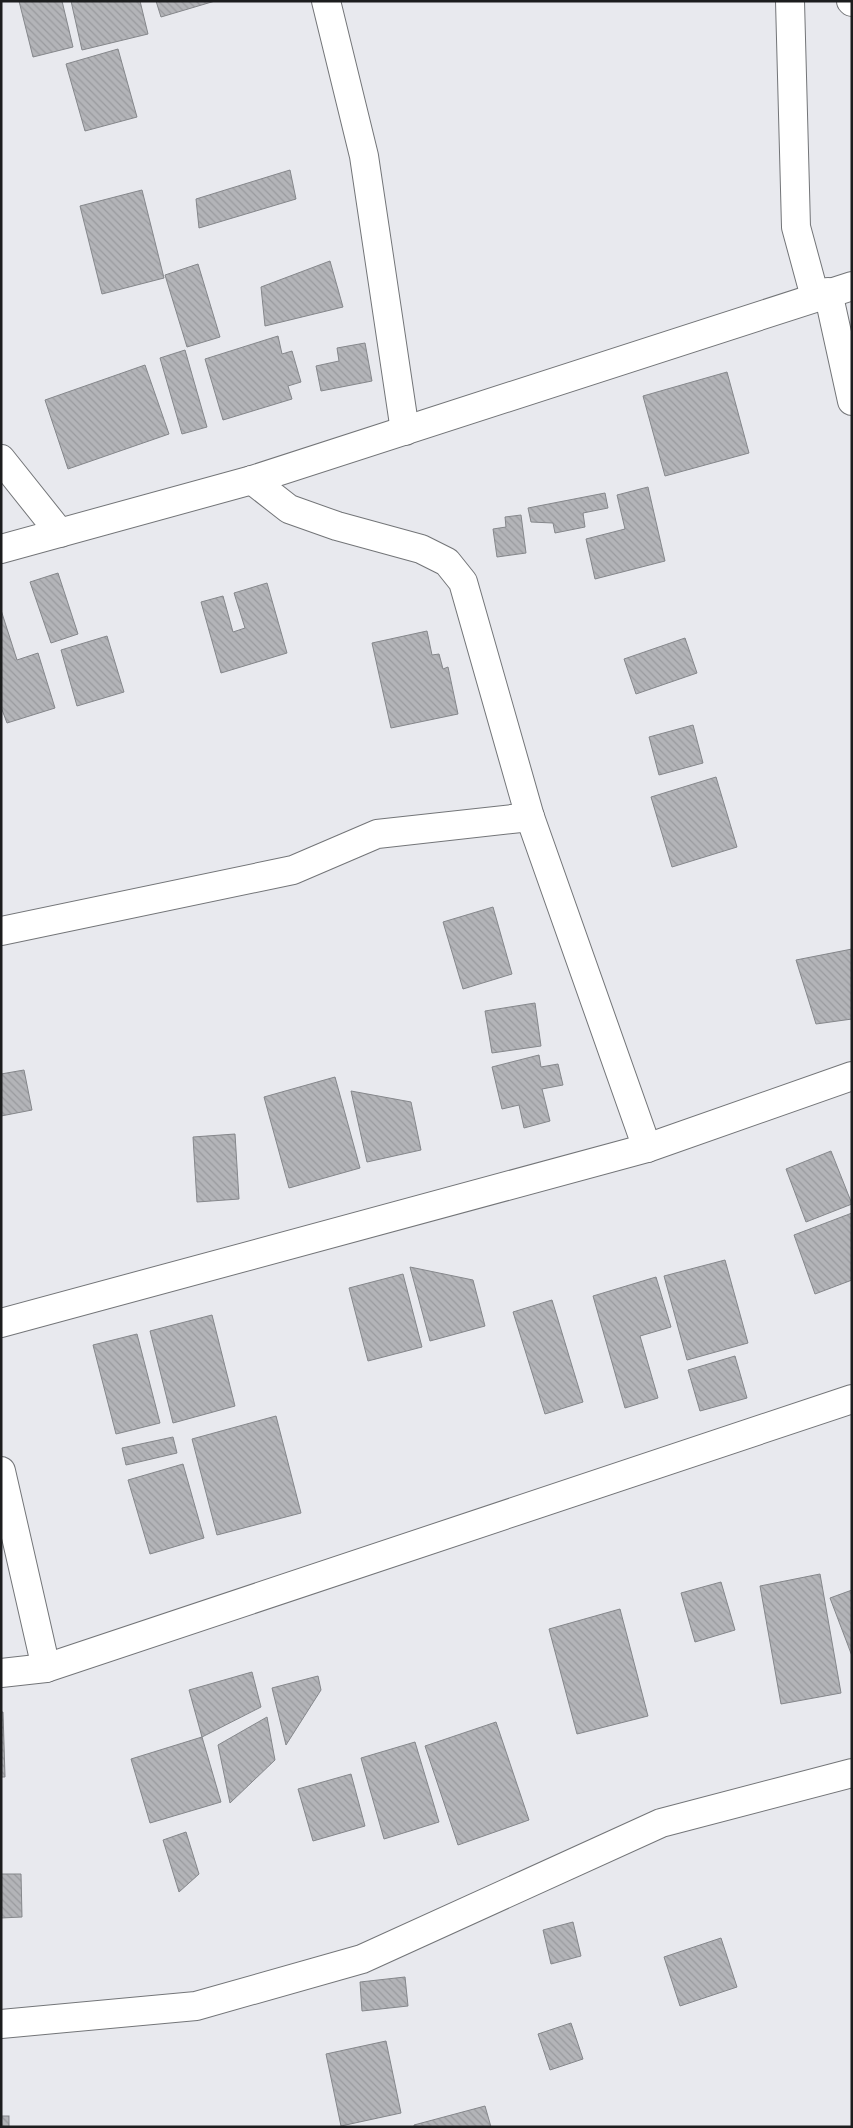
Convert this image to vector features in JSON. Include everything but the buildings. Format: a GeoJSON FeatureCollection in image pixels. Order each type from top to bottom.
{"type":"FeatureCollection","features":[{"type":"Feature","properties":{"kind":"street"},"geometry":{"type":"LineString","coordinates":[[326,1],[364,156],[405,430]]}},
{"type":"Feature","properties":{"kind":"street"},"geometry":{"type":"LineString","coordinates":[[790,1],[796,227],[832,292],[852,401]]}},
{"type":"Feature","properties":{"kind":"street"},"geometry":{"type":"LineString","coordinates":[[1,548],[252,480],[832,292]]}},
{"type":"Feature","properties":{"kind":"street"},"geometry":{"type":"LineString","coordinates":[[1,459],[60,533]]}},
{"type":"Feature","properties":{"kind":"street"},"geometry":{"type":"LineString","coordinates":[[252,480],[289,509],[337,526],[421,549],[447,562],[463,582],[530,817],[647,1148]]}},
{"type":"Feature","properties":{"kind":"street"},"geometry":{"type":"LineString","coordinates":[[1,932],[293,870],[377,834],[530,817]]}},
{"type":"Feature","properties":{"kind":"street"},"geometry":{"type":"LineString","coordinates":[[1,1323],[647,1148],[852,1076]]}},
{"type":"Feature","properties":{"kind":"street"},"geometry":{"type":"LineString","coordinates":[[1,1673],[46,1668],[852,1399]]}},
{"type":"Feature","properties":{"kind":"street"},"geometry":{"type":"LineString","coordinates":[[1,1471],[46,1668]]}},
{"type":"Feature","properties":{"kind":"street"},"geometry":{"type":"LineString","coordinates":[[1,2024],[196,2006],[352,1962],[661,1823],[852,1773]]}}]}
